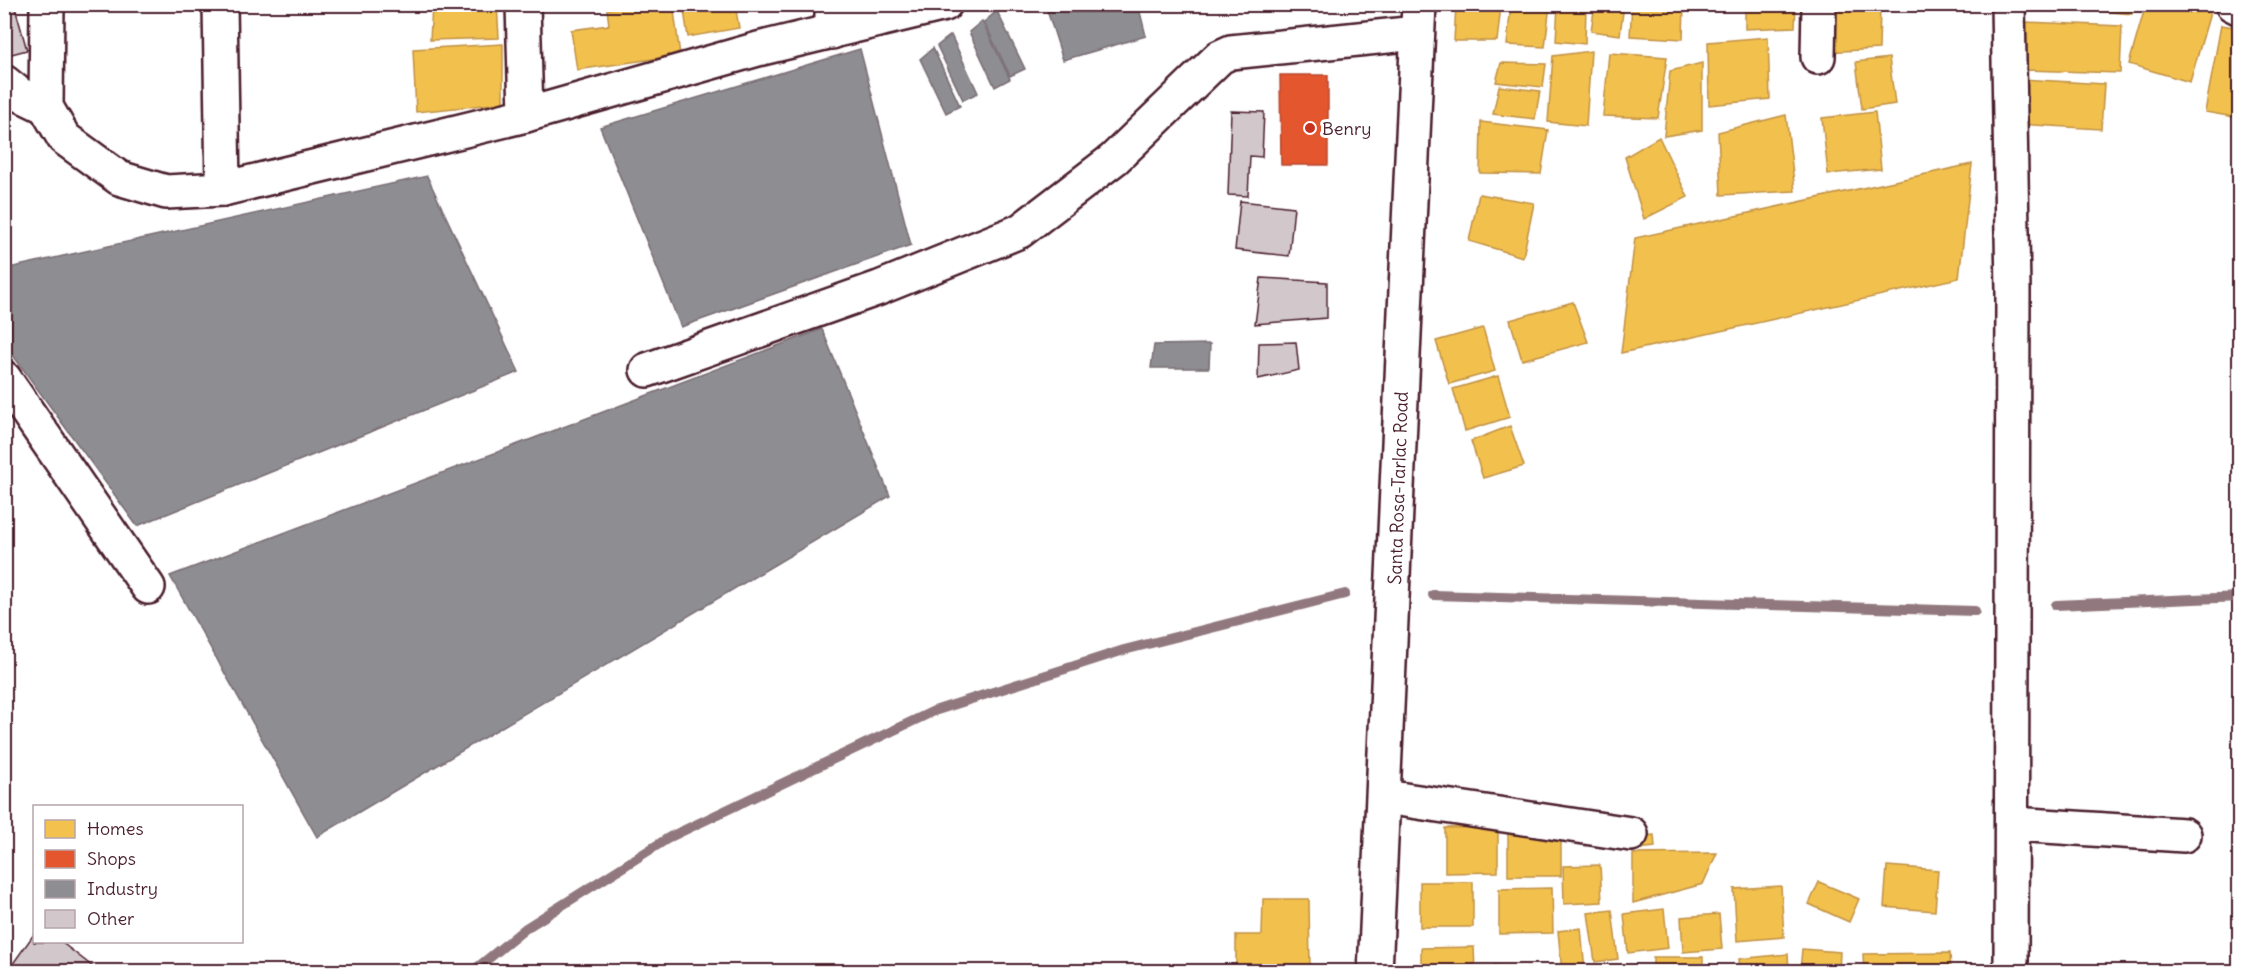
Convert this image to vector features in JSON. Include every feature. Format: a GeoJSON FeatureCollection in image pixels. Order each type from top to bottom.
{"type":"FeatureCollection","features":[{"type":"Feature","properties":{"kind":"main road"},"geometry":{"type":"LineString","coordinates":[[47,4],[46,106],[64,138],[118,178],[166,192],[223,189],[526,115],[758,49],[832,18],[945,4]]}},
{"type":"Feature","properties":{"kind":"main road"},"geometry":{"type":"LineString","coordinates":[[220,4],[223,189]]}},
{"type":"Feature","properties":{"kind":"main road"},"geometry":{"type":"LineString","coordinates":[[523,4],[526,115]]}},
{"type":"Feature","properties":{"kind":"main road"},"geometry":{"type":"LineString","coordinates":[[1818,57],[1819,4]]}},
{"type":"Feature","properties":{"kind":"main road"},"geometry":{"type":"LineString","coordinates":[[2008,4],[2013,290],[2011,972]]}},
{"type":"Feature","properties":{"kind":"main road"},"geometry":{"type":"LineString","coordinates":[[2232,4],[2240,8]]}},
{"type":"Feature","properties":{"kind":"main road"},"geometry":{"type":"LineString","coordinates":[[647,370],[879,288],[1020,231],[1114,159],[1220,57],[1231,52],[1418,19]]}},
{"type":"Feature","properties":{"kind":"main road","name":"Santa Rosa-Tarlac Road"},"geometry":{"type":"LineString","coordinates":[[1375,972],[1385,797],[1418,19]]}},
{"type":"Feature","properties":{"kind":"main road"},"geometry":{"type":"LineString","coordinates":[[4,82],[19,93],[46,106]]}},
{"type":"Feature","properties":{"kind":"main road"},"geometry":{"type":"LineString","coordinates":[[4,378],[148,587]]}},
{"type":"Feature","properties":{"kind":"main road"},"geometry":{"type":"LineString","coordinates":[[1385,797],[1631,834]]}},
{"type":"Feature","properties":{"kind":"main road"},"geometry":{"type":"LineString","coordinates":[[2013,824],[2184,835]]}},
{"type":"Feature","properties":{"kind":"building: Homes"},"geometry":{"type":"Polygon","coordinates":[[[497,4],[499,38],[430,40],[432,5],[497,4]]]}},
{"type":"Feature","properties":{"kind":"building: Homes"},"geometry":{"type":"Polygon","coordinates":[[[639,4],[673,4],[680,55],[577,70],[571,30],[609,25],[607,9],[639,4]]]}},
{"type":"Feature","properties":{"kind":"building: Homes"},"geometry":{"type":"Polygon","coordinates":[[[683,4],[735,4],[739,28],[688,37],[683,4]]]}},
{"type":"Feature","properties":{"kind":"building: Homes"},"geometry":{"type":"Polygon","coordinates":[[[1511,4],[1550,4],[1545,47],[1507,45],[1511,4]]]}},
{"type":"Feature","properties":{"kind":"building: Homes"},"geometry":{"type":"Polygon","coordinates":[[[1558,4],[1586,4],[1585,44],[1556,41],[1558,4]]]}},
{"type":"Feature","properties":{"kind":"building: Homes"},"geometry":{"type":"Polygon","coordinates":[[[1595,4],[1624,4],[1620,35],[1591,31],[1595,4]]]}},
{"type":"Feature","properties":{"kind":"building: Homes"},"geometry":{"type":"Polygon","coordinates":[[[1632,4],[1684,4],[1683,39],[1630,36],[1632,4]]]}},
{"type":"Feature","properties":{"kind":"building: Homes"},"geometry":{"type":"Polygon","coordinates":[[[1745,4],[1796,4],[1795,27],[1745,29],[1745,4]]]}},
{"type":"Feature","properties":{"kind":"building: Homes"},"geometry":{"type":"Polygon","coordinates":[[[1826,4],[1880,4],[1879,49],[1824,52],[1826,4]]]}},
{"type":"Feature","properties":{"kind":"building: Homes"},"geometry":{"type":"Polygon","coordinates":[[[2024,4],[2132,4],[2132,14],[2024,4]]]}},
{"type":"Feature","properties":{"kind":"building: Homes"},"geometry":{"type":"Polygon","coordinates":[[[2146,4],[2180,4],[2210,13],[2190,82],[2129,64],[2146,4]]]}},
{"type":"Feature","properties":{"kind":"building: Homes"},"geometry":{"type":"Polygon","coordinates":[[[1456,5],[1501,6],[1497,41],[1454,41],[1456,5]]]}},
{"type":"Feature","properties":{"kind":"building: Homes"},"geometry":{"type":"Polygon","coordinates":[[[2024,22],[2122,26],[2120,73],[2022,70],[2024,22]]]}},
{"type":"Feature","properties":{"kind":"building: Homes"},"geometry":{"type":"Polygon","coordinates":[[[2221,25],[2240,28],[2240,118],[2205,112],[2221,25]]]}},
{"type":"Feature","properties":{"kind":"building: Homes"},"geometry":{"type":"Polygon","coordinates":[[[1768,37],[1770,99],[1709,105],[1708,42],[1768,37]]]}},
{"type":"Feature","properties":{"kind":"building: Homes"},"geometry":{"type":"Polygon","coordinates":[[[503,44],[503,103],[416,112],[413,49],[503,44]]]}},
{"type":"Feature","properties":{"kind":"building: Homes"},"geometry":{"type":"Polygon","coordinates":[[[1591,51],[1586,126],[1548,122],[1553,56],[1591,51]]]}},
{"type":"Feature","properties":{"kind":"building: Homes"},"geometry":{"type":"Polygon","coordinates":[[[1609,53],[1667,57],[1658,118],[1603,116],[1609,53]]]}},
{"type":"Feature","properties":{"kind":"building: Homes"},"geometry":{"type":"Polygon","coordinates":[[[1889,58],[1895,104],[1862,109],[1856,62],[1889,58]]]}},
{"type":"Feature","properties":{"kind":"building: Homes"},"geometry":{"type":"Polygon","coordinates":[[[1501,63],[1546,64],[1543,87],[1496,82],[1501,63]]]}},
{"type":"Feature","properties":{"kind":"building: Homes"},"geometry":{"type":"Polygon","coordinates":[[[1702,63],[1702,130],[1664,136],[1670,71],[1702,63]]]}},
{"type":"Feature","properties":{"kind":"building: Homes"},"geometry":{"type":"Polygon","coordinates":[[[2021,79],[2104,84],[2101,129],[2018,124],[2021,79]]]}},
{"type":"Feature","properties":{"kind":"building: Homes"},"geometry":{"type":"Polygon","coordinates":[[[1499,86],[1540,91],[1535,119],[1493,114],[1499,86]]]}},
{"type":"Feature","properties":{"kind":"building: Homes"},"geometry":{"type":"Polygon","coordinates":[[[1875,112],[1881,169],[1828,174],[1822,118],[1875,112]]]}},
{"type":"Feature","properties":{"kind":"building: Homes"},"geometry":{"type":"Polygon","coordinates":[[[1786,115],[1795,191],[1721,195],[1718,132],[1786,115]]]}},
{"type":"Feature","properties":{"kind":"building: Homes"},"geometry":{"type":"Polygon","coordinates":[[[1481,122],[1548,130],[1541,174],[1480,173],[1481,122]]]}},
{"type":"Feature","properties":{"kind":"building: Homes"},"geometry":{"type":"Polygon","coordinates":[[[1659,137],[1688,197],[1644,219],[1625,157],[1659,137]]]}},
{"type":"Feature","properties":{"kind":"building: Homes"},"geometry":{"type":"Polygon","coordinates":[[[1972,164],[1959,278],[1621,353],[1635,238],[1972,164]]]}},
{"type":"Feature","properties":{"kind":"building: Homes"},"geometry":{"type":"Polygon","coordinates":[[[1479,194],[1534,203],[1523,257],[1469,241],[1479,194]]]}},
{"type":"Feature","properties":{"kind":"building: Homes"},"geometry":{"type":"Polygon","coordinates":[[[1573,302],[1588,342],[1522,360],[1510,320],[1573,302]]]}},
{"type":"Feature","properties":{"kind":"building: Homes"},"geometry":{"type":"Polygon","coordinates":[[[1483,328],[1495,371],[1449,384],[1436,341],[1483,328]]]}},
{"type":"Feature","properties":{"kind":"building: Homes"},"geometry":{"type":"Polygon","coordinates":[[[1498,376],[1510,417],[1465,431],[1453,389],[1498,376]]]}},
{"type":"Feature","properties":{"kind":"building: Homes"},"geometry":{"type":"Polygon","coordinates":[[[1510,426],[1524,466],[1483,478],[1471,441],[1510,426]]]}},
{"type":"Feature","properties":{"kind":"building: Homes"},"geometry":{"type":"Polygon","coordinates":[[[1498,827],[1498,872],[1445,873],[1445,828],[1498,827]]]}},
{"type":"Feature","properties":{"kind":"building: Homes"},"geometry":{"type":"Polygon","coordinates":[[[1561,831],[1561,876],[1508,876],[1508,832],[1561,831]]]}},
{"type":"Feature","properties":{"kind":"building: Homes"},"geometry":{"type":"Polygon","coordinates":[[[1654,835],[1655,847],[1630,850],[1629,837],[1654,835]]]}},
{"type":"Feature","properties":{"kind":"building: Homes"},"geometry":{"type":"Polygon","coordinates":[[[1717,853],[1703,884],[1633,903],[1633,854],[1717,853]]]}},
{"type":"Feature","properties":{"kind":"building: Homes"},"geometry":{"type":"Polygon","coordinates":[[[1600,865],[1602,902],[1564,904],[1563,866],[1600,865]]]}},
{"type":"Feature","properties":{"kind":"building: Homes"},"geometry":{"type":"Polygon","coordinates":[[[1887,866],[1938,870],[1935,911],[1884,907],[1887,866]]]}},
{"type":"Feature","properties":{"kind":"building: Homes"},"geometry":{"type":"Polygon","coordinates":[[[1420,882],[1473,882],[1473,927],[1420,927],[1420,882]]]}},
{"type":"Feature","properties":{"kind":"building: Homes"},"geometry":{"type":"Polygon","coordinates":[[[1819,882],[1859,899],[1849,922],[1809,904],[1819,882]]]}},
{"type":"Feature","properties":{"kind":"building: Homes"},"geometry":{"type":"Polygon","coordinates":[[[1781,886],[1784,937],[1737,941],[1734,889],[1781,886]]]}},
{"type":"Feature","properties":{"kind":"building: Homes"},"geometry":{"type":"Polygon","coordinates":[[[1552,888],[1553,933],[1499,934],[1499,889],[1552,888]]]}},
{"type":"Feature","properties":{"kind":"building: Homes"},"geometry":{"type":"Polygon","coordinates":[[[1263,899],[1309,899],[1310,971],[1236,972],[1236,935],[1262,935],[1263,899]]]}},
{"type":"Feature","properties":{"kind":"building: Homes"},"geometry":{"type":"Polygon","coordinates":[[[1664,909],[1668,948],[1628,953],[1624,914],[1664,909]]]}},
{"type":"Feature","properties":{"kind":"building: Homes"},"geometry":{"type":"Polygon","coordinates":[[[1612,910],[1618,959],[1595,962],[1588,913],[1612,910]]]}},
{"type":"Feature","properties":{"kind":"building: Homes"},"geometry":{"type":"Polygon","coordinates":[[[1719,914],[1722,949],[1683,952],[1681,917],[1719,914]]]}},
{"type":"Feature","properties":{"kind":"building: Homes"},"geometry":{"type":"Polygon","coordinates":[[[1581,928],[1585,972],[1562,972],[1558,931],[1581,928]]]}},
{"type":"Feature","properties":{"kind":"building: Homes"},"geometry":{"type":"Polygon","coordinates":[[[1474,947],[1475,972],[1421,972],[1421,948],[1474,947]]]}},
{"type":"Feature","properties":{"kind":"building: Homes"},"geometry":{"type":"Polygon","coordinates":[[[1802,949],[1840,952],[1839,972],[1800,972],[1802,949]]]}},
{"type":"Feature","properties":{"kind":"building: Homes"},"geometry":{"type":"Polygon","coordinates":[[[1950,953],[1951,972],[1864,972],[1863,954],[1950,953]]]}},
{"type":"Feature","properties":{"kind":"building: Homes"},"geometry":{"type":"Polygon","coordinates":[[[1788,954],[1789,972],[1740,972],[1739,959],[1788,954]]]}},
{"type":"Feature","properties":{"kind":"building: Homes"},"geometry":{"type":"Polygon","coordinates":[[[1653,957],[1703,957],[1703,972],[1653,972],[1653,957]]]}},
{"type":"Feature","properties":{"kind":"building: Homes"},"geometry":{"type":"Polygon","coordinates":[[[1494,965],[1558,971],[1558,972],[1493,972],[1494,965]]]}},
{"type":"Feature","properties":{"kind":"building: Homes"},"geometry":{"type":"Polygon","coordinates":[[[1642,967],[1642,972],[1596,972],[1596,968],[1642,967]]]}},
{"type":"Feature","properties":{"kind":"building: Shops"},"geometry":{"type":"Polygon","coordinates":[[[1280,75],[1328,75],[1328,165],[1281,165],[1280,75]]]}},
{"type":"Feature","properties":{"kind":"building: Industry"},"geometry":{"type":"Polygon","coordinates":[[[1045,4],[1138,4],[1146,36],[1063,60],[1045,4]]]}},
{"type":"Feature","properties":{"kind":"building: Industry"},"geometry":{"type":"Polygon","coordinates":[[[997,11],[1025,69],[1010,76],[984,22],[997,11]]]}},
{"type":"Feature","properties":{"kind":"building: Industry"},"geometry":{"type":"Polygon","coordinates":[[[982,21],[1010,79],[995,87],[969,32],[982,21]]]}},
{"type":"Feature","properties":{"kind":"building: Industry"},"geometry":{"type":"Polygon","coordinates":[[[951,35],[978,93],[963,100],[937,46],[951,35]]]}},
{"type":"Feature","properties":{"kind":"building: Industry"},"geometry":{"type":"Polygon","coordinates":[[[933,48],[960,106],[946,113],[920,59],[933,48]]]}},
{"type":"Feature","properties":{"kind":"building: Industry"},"geometry":{"type":"Polygon","coordinates":[[[860,49],[911,245],[681,327],[600,127],[860,49]]]}},
{"type":"Feature","properties":{"kind":"building: Industry"},"geometry":{"type":"Polygon","coordinates":[[[427,176],[519,372],[137,526],[4,343],[4,269],[427,176]]]}},
{"type":"Feature","properties":{"kind":"building: Industry"},"geometry":{"type":"Polygon","coordinates":[[[822,329],[890,496],[317,837],[170,576],[822,329]]]}},
{"type":"Feature","properties":{"kind":"building: Industry"},"geometry":{"type":"Polygon","coordinates":[[[1210,344],[1209,368],[1151,368],[1154,345],[1210,344]]]}},
{"type":"Feature","properties":{"kind":"building: Other"},"geometry":{"type":"Polygon","coordinates":[[[4,4],[14,4],[27,50],[4,56],[4,4]]]}},
{"type":"Feature","properties":{"kind":"building: Other"},"geometry":{"type":"Polygon","coordinates":[[[1231,111],[1264,112],[1262,157],[1250,156],[1248,196],[1228,195],[1231,111]]]}},
{"type":"Feature","properties":{"kind":"building: Other"},"geometry":{"type":"Polygon","coordinates":[[[1240,201],[1294,207],[1289,256],[1235,250],[1240,201]]]}},
{"type":"Feature","properties":{"kind":"building: Other"},"geometry":{"type":"Polygon","coordinates":[[[1261,278],[1327,282],[1327,318],[1255,324],[1261,278]]]}},
{"type":"Feature","properties":{"kind":"building: Other"},"geometry":{"type":"Polygon","coordinates":[[[1296,342],[1299,370],[1258,379],[1259,343],[1296,342]]]}},
{"type":"Feature","properties":{"kind":"building: Other"},"geometry":{"type":"Polygon","coordinates":[[[33,935],[33,943],[62,943],[97,970],[7,972],[33,935]]]}},
{"type":"Feature","properties":{"kind":"waterway"},"geometry":{"type":"LineString","coordinates":[[472,972],[526,928],[670,837],[934,711],[1124,650],[1345,594]]}},
{"type":"Feature","properties":{"kind":"waterway"},"geometry":{"type":"LineString","coordinates":[[1433,595],[1975,611]]}},
{"type":"Feature","properties":{"kind":"waterway"},"geometry":{"type":"LineString","coordinates":[[2056,605],[2240,597]]}},
{"type":"Feature","properties":{"kind":"place","name":"Benry"},"geometry":{"type":"Point","coordinates":[1310,128]}}]}
